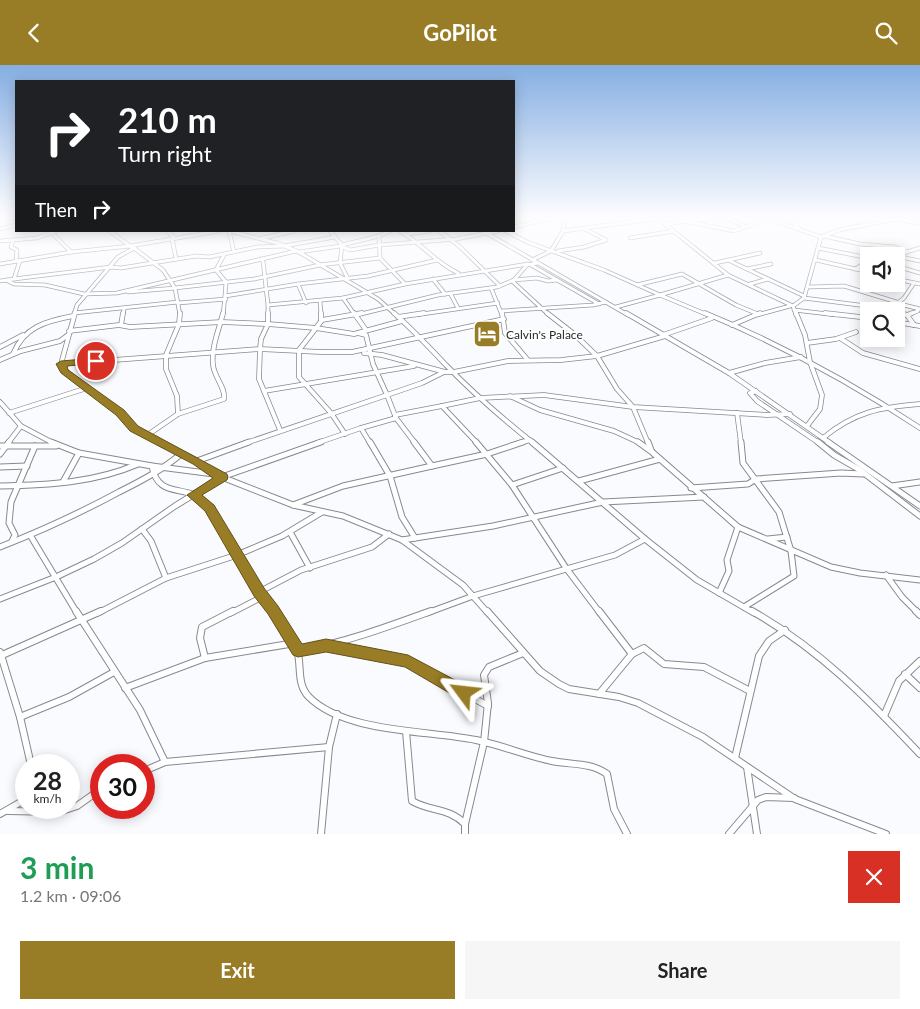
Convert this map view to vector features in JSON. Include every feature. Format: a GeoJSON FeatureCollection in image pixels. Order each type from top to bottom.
{"type":"FeatureCollection","features":[{"type":"Feature","properties":{"kind":"street"},"geometry":{"type":"LineString","coordinates":[[14,279],[18,261],[17,252]]}},
{"type":"Feature","properties":{"kind":"street"},"geometry":{"type":"LineString","coordinates":[[0,264],[82,252]]}},
{"type":"Feature","properties":{"kind":"street"},"geometry":{"type":"LineString","coordinates":[[125,252],[118,257],[111,267],[84,294],[74,314],[61,364],[64,371],[120,413],[134,429],[197,461],[214,474]]}},
{"type":"Feature","properties":{"kind":"street"},"geometry":{"type":"LineString","coordinates":[[139,252],[172,280],[175,288],[180,313],[179,324],[166,355],[166,373],[176,391],[178,414]]}},
{"type":"Feature","properties":{"kind":"street"},"geometry":{"type":"LineString","coordinates":[[175,252],[176,259]]}},
{"type":"Feature","properties":{"kind":"street"},"geometry":{"type":"LineString","coordinates":[[214,256],[234,252]]}},
{"type":"Feature","properties":{"kind":"street"},"geometry":{"type":"LineString","coordinates":[[117,293],[298,252],[346,279],[387,306],[421,337],[480,398],[645,539],[697,580],[785,630],[844,677],[920,754]]}},
{"type":"Feature","properties":{"kind":"street"},"geometry":{"type":"LineString","coordinates":[[340,252],[339,261],[346,279]]}},
{"type":"Feature","properties":{"kind":"street"},"geometry":{"type":"LineString","coordinates":[[380,252],[380,257],[405,283]]}},
{"type":"Feature","properties":{"kind":"street"},"geometry":{"type":"LineString","coordinates":[[428,252],[456,273],[462,274]]}},
{"type":"Feature","properties":{"kind":"street"},"geometry":{"type":"LineString","coordinates":[[464,252],[500,286]]}},
{"type":"Feature","properties":{"kind":"street"},"geometry":{"type":"LineString","coordinates":[[515,252],[557,280],[599,304]]}},
{"type":"Feature","properties":{"kind":"street"},"geometry":{"type":"LineString","coordinates":[[321,321],[450,293],[500,286],[513,280],[532,263],[549,252]]}},
{"type":"Feature","properties":{"kind":"street"},"geometry":{"type":"LineString","coordinates":[[559,252],[732,325],[801,357],[888,406],[920,428]]}},
{"type":"Feature","properties":{"kind":"street"},"geometry":{"type":"LineString","coordinates":[[701,252],[728,275],[792,307],[807,343],[810,362],[821,386],[823,401],[819,414],[807,426]]}},
{"type":"Feature","properties":{"kind":"street"},"geometry":{"type":"LineString","coordinates":[[792,307],[804,297],[817,252]]}},
{"type":"Feature","properties":{"kind":"street"},"geometry":{"type":"LineString","coordinates":[[836,252],[860,257]]}},
{"type":"Feature","properties":{"kind":"street"},"geometry":{"type":"LineString","coordinates":[[715,263],[760,253]]}},
{"type":"Feature","properties":{"kind":"street"},"geometry":{"type":"LineString","coordinates":[[216,270],[221,257],[225,254]]}},
{"type":"Feature","properties":{"kind":"street"},"geometry":{"type":"LineString","coordinates":[[0,281],[111,267],[122,268],[196,256],[221,257]]}},
{"type":"Feature","properties":{"kind":"street"},"geometry":{"type":"LineString","coordinates":[[6,280],[14,284],[45,285],[84,294],[117,293],[265,277],[339,261],[380,257]]}},
{"type":"Feature","properties":{"kind":"street"},"geometry":{"type":"LineString","coordinates":[[905,258],[920,261]]}},
{"type":"Feature","properties":{"kind":"street"},"geometry":{"type":"LineString","coordinates":[[261,259],[263,261],[265,277],[268,324],[261,339],[259,379],[280,431]]}},
{"type":"Feature","properties":{"kind":"street"},"geometry":{"type":"LineString","coordinates":[[0,347],[42,322],[74,314],[225,298],[298,284],[368,276],[437,260]]}},
{"type":"Feature","properties":{"kind":"street"},"geometry":{"type":"LineString","coordinates":[[728,260],[804,297],[860,305]]}},
{"type":"Feature","properties":{"kind":"street"},"geometry":{"type":"LineString","coordinates":[[816,260],[860,270]]}},
{"type":"Feature","properties":{"kind":"street"},"geometry":{"type":"LineString","coordinates":[[268,305],[306,303],[343,298],[405,283],[532,263],[616,307],[729,373],[920,506]]}},
{"type":"Feature","properties":{"kind":"street"},"geometry":{"type":"LineString","coordinates":[[747,269],[771,264]]}},
{"type":"Feature","properties":{"kind":"street"},"geometry":{"type":"LineString","coordinates":[[855,269],[860,265]]}},
{"type":"Feature","properties":{"kind":"street"},"geometry":{"type":"LineString","coordinates":[[901,302],[908,295],[912,282],[920,274],[905,269]]}},
{"type":"Feature","properties":{"kind":"street"},"geometry":{"type":"LineString","coordinates":[[146,436],[178,414],[224,399],[225,396],[213,369],[214,352],[222,322],[226,282],[216,270]]}},
{"type":"Feature","properties":{"kind":"street"},"geometry":{"type":"LineString","coordinates":[[637,285],[680,273],[736,305],[758,314]]}},
{"type":"Feature","properties":{"kind":"street"},"geometry":{"type":"LineString","coordinates":[[616,307],[700,285],[728,275]]}},
{"type":"Feature","properties":{"kind":"street"},"geometry":{"type":"LineString","coordinates":[[513,280],[538,278],[548,281],[557,280]]}},
{"type":"Feature","properties":{"kind":"street"},"geometry":{"type":"LineString","coordinates":[[432,279],[445,294]]}},
{"type":"Feature","properties":{"kind":"street"},"geometry":{"type":"LineString","coordinates":[[749,284],[768,279]]}},
{"type":"Feature","properties":{"kind":"street"},"geometry":{"type":"LineString","coordinates":[[513,280],[540,308],[574,334],[597,356],[617,389],[633,407],[652,452]]}},
{"type":"Feature","properties":{"kind":"street"},"geometry":{"type":"LineString","coordinates":[[905,281],[920,284]]}},
{"type":"Feature","properties":{"kind":"street"},"geometry":{"type":"LineString","coordinates":[[298,284],[306,303]]}},
{"type":"Feature","properties":{"kind":"street"},"geometry":{"type":"LineString","coordinates":[[808,287],[844,286],[897,302]]}},
{"type":"Feature","properties":{"kind":"street"},"geometry":{"type":"LineString","coordinates":[[491,288],[502,311],[505,333],[527,359]]}},
{"type":"Feature","properties":{"kind":"street"},"geometry":{"type":"LineString","coordinates":[[450,293],[458,308]]}},
{"type":"Feature","properties":{"kind":"street"},"geometry":{"type":"LineString","coordinates":[[343,298],[366,330]]}},
{"type":"Feature","properties":{"kind":"street"},"geometry":{"type":"LineString","coordinates":[[320,301],[321,321],[299,349],[298,377],[331,413],[345,434]]}},
{"type":"Feature","properties":{"kind":"street"},"geometry":{"type":"LineString","coordinates":[[502,311],[606,302]]}},
{"type":"Feature","properties":{"kind":"street"},"geometry":{"type":"LineString","coordinates":[[0,361],[32,347],[57,342],[69,333],[121,325],[130,327],[222,322],[316,328],[350,334],[400,319],[458,308],[498,303]]}},
{"type":"Feature","properties":{"kind":"street"},"geometry":{"type":"LineString","coordinates":[[905,304],[919,308],[918,311],[907,315],[914,325]]}},
{"type":"Feature","properties":{"kind":"street"},"geometry":{"type":"LineString","coordinates":[[732,325],[758,314],[792,307],[860,317]]}},
{"type":"Feature","properties":{"kind":"street"},"geometry":{"type":"LineString","coordinates":[[121,325],[124,309]]}},
{"type":"Feature","properties":{"kind":"street"},"geometry":{"type":"LineString","coordinates":[[61,364],[260,349],[299,349],[369,351],[454,373],[496,363],[527,359],[555,360],[597,356],[712,318]]}},
{"type":"Feature","properties":{"kind":"street"},"geometry":{"type":"LineString","coordinates":[[369,351],[381,345],[504,319]]}},
{"type":"Feature","properties":{"kind":"street"},"geometry":{"type":"LineString","coordinates":[[905,324],[920,326]]}},
{"type":"Feature","properties":{"kind":"street"},"geometry":{"type":"LineString","coordinates":[[807,343],[840,338],[856,332]]}},
{"type":"Feature","properties":{"kind":"street"},"geometry":{"type":"LineString","coordinates":[[358,333],[366,335],[377,374],[395,417],[432,466]]}},
{"type":"Feature","properties":{"kind":"street"},"geometry":{"type":"LineString","coordinates":[[13,354],[23,334]]}},
{"type":"Feature","properties":{"kind":"street"},"geometry":{"type":"LineString","coordinates":[[430,347],[433,335]]}},
{"type":"Feature","properties":{"kind":"street"},"geometry":{"type":"LineString","coordinates":[[840,338],[863,353],[920,369]]}},
{"type":"Feature","properties":{"kind":"street"},"geometry":{"type":"LineString","coordinates":[[729,373],[765,363],[801,357]]}},
{"type":"Feature","properties":{"kind":"street"},"geometry":{"type":"LineString","coordinates":[[264,391],[377,374],[418,365]]}},
{"type":"Feature","properties":{"kind":"street"},"geometry":{"type":"LineString","coordinates":[[197,461],[422,383],[445,372]]}},
{"type":"Feature","properties":{"kind":"street"},"geometry":{"type":"LineString","coordinates":[[9,413],[88,388]]}},
{"type":"Feature","properties":{"kind":"street"},"geometry":{"type":"LineString","coordinates":[[756,391],[750,393],[778,416],[803,431],[834,455],[904,501],[920,515]]}},
{"type":"Feature","properties":{"kind":"street"},"geometry":{"type":"LineString","coordinates":[[0,599],[56,577],[94,559],[222,477],[395,417],[480,398],[549,395],[633,407],[778,416],[790,414]]}},
{"type":"Feature","properties":{"kind":"street"},"geometry":{"type":"LineString","coordinates":[[510,396],[540,410],[626,435],[652,452],[738,527],[791,551],[830,567],[911,580],[920,579]]}},
{"type":"Feature","properties":{"kind":"street"},"geometry":{"type":"LineString","coordinates":[[0,402],[22,425],[58,445],[79,453],[138,464],[152,470]]}},
{"type":"Feature","properties":{"kind":"street"},"geometry":{"type":"LineString","coordinates":[[823,437],[847,419],[888,406],[920,404]]}},
{"type":"Feature","properties":{"kind":"street"},"geometry":{"type":"LineString","coordinates":[[442,406],[487,454],[512,485],[566,568],[632,654]]}},
{"type":"Feature","properties":{"kind":"street"},"geometry":{"type":"LineString","coordinates":[[737,413],[743,463],[779,513],[791,551],[794,576],[792,580],[756,598],[744,607]]}},
{"type":"Feature","properties":{"kind":"street"},"geometry":{"type":"LineString","coordinates":[[0,454],[8,446],[22,425]]}},
{"type":"Feature","properties":{"kind":"street"},"geometry":{"type":"LineString","coordinates":[[361,428],[390,476],[402,517],[415,538]]}},
{"type":"Feature","properties":{"kind":"street"},"geometry":{"type":"LineString","coordinates":[[293,505],[338,489],[487,454],[530,440]]}},
{"type":"Feature","properties":{"kind":"street"},"geometry":{"type":"LineString","coordinates":[[0,446],[58,445]]}},
{"type":"Feature","properties":{"kind":"street"},"geometry":{"type":"LineString","coordinates":[[12,541],[15,535],[10,523],[9,511],[17,486],[35,446]]}},
{"type":"Feature","properties":{"kind":"street"},"geometry":{"type":"LineString","coordinates":[[63,483],[79,453]]}},
{"type":"Feature","properties":{"kind":"street"},"geometry":{"type":"LineString","coordinates":[[166,467],[181,454]]}},
{"type":"Feature","properties":{"kind":"street"},"geometry":{"type":"LineString","coordinates":[[579,481],[660,459]]}},
{"type":"Feature","properties":{"kind":"street"},"geometry":{"type":"LineString","coordinates":[[0,486],[63,483],[113,474],[138,464]]}},
{"type":"Feature","properties":{"kind":"street"},"geometry":{"type":"LineString","coordinates":[[0,467],[27,466]]}},
{"type":"Feature","properties":{"kind":"street"},"geometry":{"type":"LineString","coordinates":[[0,547],[93,506],[152,470],[166,467],[214,474],[293,505],[343,516],[389,534],[445,570],[473,596],[540,671],[559,685],[569,689],[638,703],[660,713],[735,758],[795,799],[886,834]]}},
{"type":"Feature","properties":{"kind":"street"},"geometry":{"type":"LineString","coordinates":[[512,485],[563,468]]}},
{"type":"Feature","properties":{"kind":"street"},"geometry":{"type":"LineString","coordinates":[[152,470],[153,479],[165,487],[193,495],[210,508],[261,595],[295,643],[298,651],[302,689],[309,697],[337,714],[368,725],[406,731],[416,730],[484,742],[552,761],[598,767],[606,774],[614,809],[627,834]]}},
{"type":"Feature","properties":{"kind":"street"},"geometry":{"type":"LineString","coordinates":[[691,488],[748,484],[756,479],[841,473],[878,476]]}},
{"type":"Feature","properties":{"kind":"street"},"geometry":{"type":"LineString","coordinates":[[891,486],[920,482]]}},
{"type":"Feature","properties":{"kind":"street"},"geometry":{"type":"LineString","coordinates":[[402,541],[471,530],[603,502],[704,497]]}},
{"type":"Feature","properties":{"kind":"street"},"geometry":{"type":"LineString","coordinates":[[28,754],[20,717],[0,654],[82,621],[166,578],[237,555],[290,532],[322,512]]}},
{"type":"Feature","properties":{"kind":"street"},"geometry":{"type":"LineString","coordinates":[[719,593],[729,571],[727,560],[738,527]]}},
{"type":"Feature","properties":{"kind":"street"},"geometry":{"type":"LineString","coordinates":[[142,529],[154,547],[166,578]]}},
{"type":"Feature","properties":{"kind":"street"},"geometry":{"type":"LineString","coordinates":[[290,532],[310,568]]}},
{"type":"Feature","properties":{"kind":"street"},"geometry":{"type":"LineString","coordinates":[[205,658],[200,638],[202,627],[310,568],[372,547],[389,534]]}},
{"type":"Feature","properties":{"kind":"street"},"geometry":{"type":"LineString","coordinates":[[30,535],[114,672],[140,710],[165,762]]}},
{"type":"Feature","properties":{"kind":"street"},"geometry":{"type":"LineString","coordinates":[[767,539],[787,537]]}},
{"type":"Feature","properties":{"kind":"street"},"geometry":{"type":"LineString","coordinates":[[298,651],[326,646],[371,633],[473,596],[615,555],[645,539]]}},
{"type":"Feature","properties":{"kind":"street"},"geometry":{"type":"LineString","coordinates":[[886,575],[902,597],[920,615]]}},
{"type":"Feature","properties":{"kind":"street"},"geometry":{"type":"LineString","coordinates":[[735,758],[759,657],[768,641],[785,630]]}},
{"type":"Feature","properties":{"kind":"street"},"geometry":{"type":"LineString","coordinates":[[125,688],[205,658],[295,643]]}},
{"type":"Feature","properties":{"kind":"street"},"geometry":{"type":"LineString","coordinates":[[326,646],[408,661],[488,706]]}},
{"type":"Feature","properties":{"kind":"street"},"geometry":{"type":"LineString","coordinates":[[599,694],[632,654],[644,648],[664,664],[704,667],[750,691]]}},
{"type":"Feature","properties":{"kind":"street"},"geometry":{"type":"LineString","coordinates":[[466,834],[465,824],[484,742],[488,706],[484,681],[487,671],[489,667],[523,653]]}},
{"type":"Feature","properties":{"kind":"street"},"geometry":{"type":"LineString","coordinates":[[884,716],[891,706],[894,692],[900,680],[920,661]]}},
{"type":"Feature","properties":{"kind":"street"},"geometry":{"type":"LineString","coordinates":[[20,717],[69,697],[114,672]]}},
{"type":"Feature","properties":{"kind":"street"},"geometry":{"type":"LineString","coordinates":[[905,674],[920,688]]}},
{"type":"Feature","properties":{"kind":"street"},"geometry":{"type":"LineString","coordinates":[[321,834],[329,747],[337,714]]}},
{"type":"Feature","properties":{"kind":"street"},"geometry":{"type":"LineString","coordinates":[[406,731],[412,801],[428,808],[453,812],[465,824]]}},
{"type":"Feature","properties":{"kind":"street"},"geometry":{"type":"LineString","coordinates":[[155,766],[165,762],[329,747]]}},
{"type":"Feature","properties":{"kind":"street"},"geometry":{"type":"LineString","coordinates":[[747,767],[757,834]]}},
{"type":"Feature","properties":{"kind":"street"},"geometry":{"type":"LineString","coordinates":[[4,813],[59,812],[77,806],[90,797]]}},
{"type":"Feature","properties":{"kind":"street"},"geometry":{"type":"LineString","coordinates":[[729,834],[758,800],[766,797],[795,799]]}},
{"type":"Feature","properties":{"kind":"street"},"geometry":{"type":"LineString","coordinates":[[4,813],[15,806]]}},
{"type":"Feature","properties":{"kind":"place","name":"Calvin's Palace"},"geometry":{"type":"Point","coordinates":[487,334]}},
{"type":"Feature","properties":{"kind":"route"},"geometry":{"type":"LineString","coordinates":[[96,361],[61,364],[64,371],[120,413],[134,429],[197,461],[214,474],[222,477],[193,495],[210,508],[262,597],[295,643],[298,651],[326,646],[357,650],[408,661],[464,693]]}}]}
